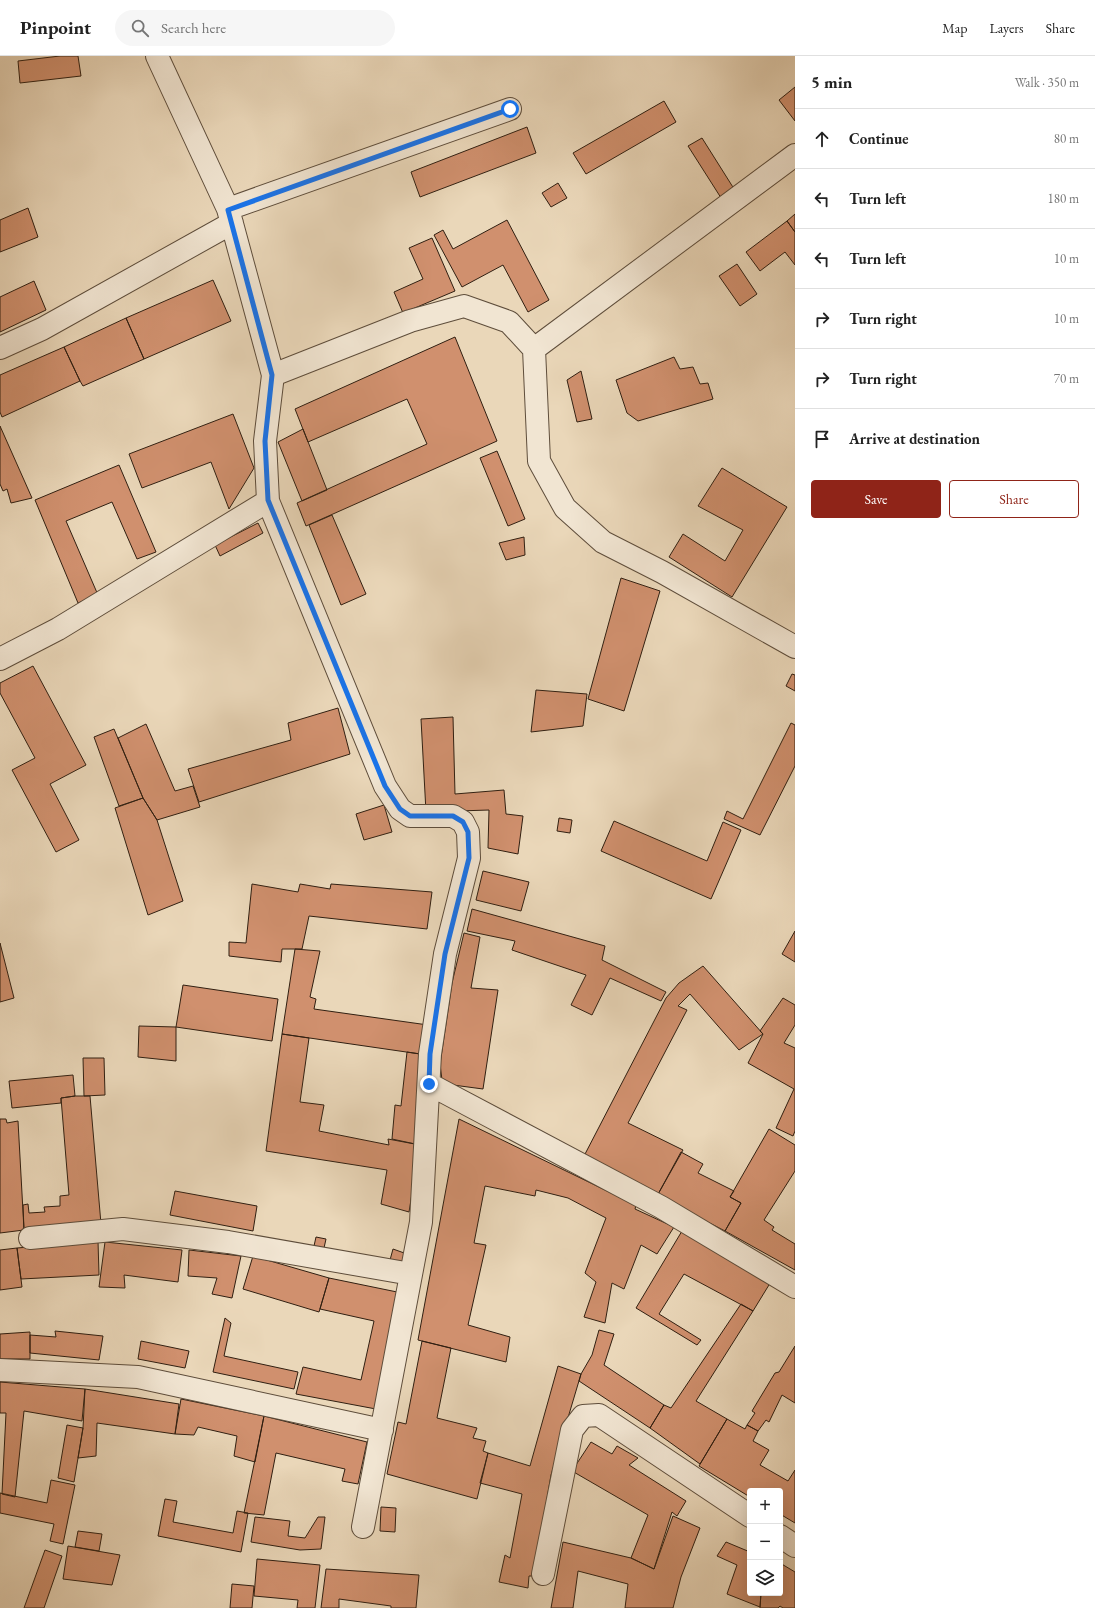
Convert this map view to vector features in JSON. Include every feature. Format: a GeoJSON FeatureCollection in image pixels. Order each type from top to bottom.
{"type":"FeatureCollection","features":[{"type":"Feature","properties":{"kind":"street"},"geometry":{"type":"LineString","coordinates":[[157,56],[230,216],[272,375],[265,441],[268,500],[385,786],[400,809],[410,816],[453,816],[463,822],[468,832],[469,858],[445,954],[430,1054],[420,1222],[363,1527]]}},
{"type":"Feature","properties":{"kind":"street"},"geometry":{"type":"LineString","coordinates":[[0,348],[42,329],[230,216],[510,109]]}},
{"type":"Feature","properties":{"kind":"street"},"geometry":{"type":"LineString","coordinates":[[534,349],[795,155]]}},
{"type":"Feature","properties":{"kind":"street"},"geometry":{"type":"LineString","coordinates":[[272,375],[410,322],[464,306],[509,322],[534,349],[539,461],[565,508],[603,542],[662,572],[795,647]]}},
{"type":"Feature","properties":{"kind":"street"},"geometry":{"type":"LineString","coordinates":[[0,659],[58,629],[268,500]]}},
{"type":"Feature","properties":{"kind":"street"},"geometry":{"type":"LineString","coordinates":[[429,1084],[661,1207],[795,1287]]}},
{"type":"Feature","properties":{"kind":"street"},"geometry":{"type":"LineString","coordinates":[[30,1238],[124,1229],[228,1242],[411,1274]]}},
{"type":"Feature","properties":{"kind":"street"},"geometry":{"type":"LineString","coordinates":[[0,1370],[138,1377],[382,1430]]}},
{"type":"Feature","properties":{"kind":"street"},"geometry":{"type":"LineString","coordinates":[[543,1574],[572,1430],[583,1416],[599,1415],[747,1514]]}},
{"type":"Feature","properties":{"kind":"street"},"geometry":{"type":"LineString","coordinates":[[783,1538],[795,1546]]}},
{"type":"Feature","properties":{"kind":"building"},"geometry":{"type":"Polygon","coordinates":[[[60,56],[78,56],[81,76],[20,83],[18,61],[60,56]]]}},
{"type":"Feature","properties":{"kind":"building"},"geometry":{"type":"Polygon","coordinates":[[[795,87],[795,121],[779,100],[795,87]]]}},
{"type":"Feature","properties":{"kind":"building"},"geometry":{"type":"Polygon","coordinates":[[[664,101],[676,122],[586,174],[573,153],[664,101]]]}},
{"type":"Feature","properties":{"kind":"building"},"geometry":{"type":"Polygon","coordinates":[[[527,127],[536,153],[420,197],[411,172],[527,127]]]}},
{"type":"Feature","properties":{"kind":"building"},"geometry":{"type":"Polygon","coordinates":[[[702,138],[736,192],[723,201],[688,146],[702,138]]]}},
{"type":"Feature","properties":{"kind":"building"},"geometry":{"type":"Polygon","coordinates":[[[558,183],[567,198],[551,207],[542,193],[558,183]]]}},
{"type":"Feature","properties":{"kind":"building"},"geometry":{"type":"Polygon","coordinates":[[[28,208],[38,237],[0,252],[0,220],[28,208]]]}},
{"type":"Feature","properties":{"kind":"building"},"geometry":{"type":"Polygon","coordinates":[[[795,214],[795,232],[787,221],[795,214]]]}},
{"type":"Feature","properties":{"kind":"building"},"geometry":{"type":"Polygon","coordinates":[[[507,220],[549,300],[528,312],[503,265],[462,287],[434,235],[443,230],[453,249],[507,220]]]}},
{"type":"Feature","properties":{"kind":"building"},"geometry":{"type":"Polygon","coordinates":[[[787,221],[795,232],[795,265],[785,252],[760,271],[746,252],[787,221]]]}},
{"type":"Feature","properties":{"kind":"building"},"geometry":{"type":"Polygon","coordinates":[[[432,238],[455,291],[403,313],[394,292],[423,279],[409,248],[432,238]]]}},
{"type":"Feature","properties":{"kind":"building"},"geometry":{"type":"Polygon","coordinates":[[[737,264],[757,294],[740,306],[719,276],[737,264]]]}},
{"type":"Feature","properties":{"kind":"building"},"geometry":{"type":"Polygon","coordinates":[[[213,280],[231,321],[144,359],[126,318],[213,280]]]}},
{"type":"Feature","properties":{"kind":"building"},"geometry":{"type":"Polygon","coordinates":[[[34,281],[46,310],[0,332],[0,297],[34,281]]]}},
{"type":"Feature","properties":{"kind":"building"},"geometry":{"type":"Polygon","coordinates":[[[126,318],[144,359],[83,386],[64,347],[126,318]]]}},
{"type":"Feature","properties":{"kind":"building"},"geometry":{"type":"Polygon","coordinates":[[[455,337],[497,441],[306,526],[297,503],[427,444],[407,399],[308,442],[295,409],[455,337]]]}},
{"type":"Feature","properties":{"kind":"building"},"geometry":{"type":"Polygon","coordinates":[[[64,347],[80,381],[2,417],[0,412],[0,375],[64,347]]]}},
{"type":"Feature","properties":{"kind":"building"},"geometry":{"type":"Polygon","coordinates":[[[674,357],[680,369],[693,367],[700,384],[708,383],[713,399],[638,421],[627,413],[616,380],[674,357]]]}},
{"type":"Feature","properties":{"kind":"building"},"geometry":{"type":"Polygon","coordinates":[[[581,371],[592,419],[577,422],[567,380],[581,371]]]}},
{"type":"Feature","properties":{"kind":"building"},"geometry":{"type":"Polygon","coordinates":[[[233,414],[254,468],[229,509],[211,462],[142,488],[129,454],[233,414]]]}},
{"type":"Feature","properties":{"kind":"building"},"geometry":{"type":"Polygon","coordinates":[[[0,426],[32,498],[11,503],[7,489],[3,491],[0,484],[0,426]]]}},
{"type":"Feature","properties":{"kind":"building"},"geometry":{"type":"Polygon","coordinates":[[[303,429],[327,490],[302,501],[278,442],[303,429]]]}},
{"type":"Feature","properties":{"kind":"building"},"geometry":{"type":"Polygon","coordinates":[[[497,451],[525,519],[508,526],[480,458],[497,451]]]}},
{"type":"Feature","properties":{"kind":"building"},"geometry":{"type":"Polygon","coordinates":[[[119,465],[156,552],[137,559],[112,502],[66,521],[98,595],[78,603],[35,500],[119,465]]]}},
{"type":"Feature","properties":{"kind":"building"},"geometry":{"type":"Polygon","coordinates":[[[722,468],[787,507],[732,597],[669,557],[683,534],[725,561],[743,530],[698,506],[722,468]]]}},
{"type":"Feature","properties":{"kind":"building"},"geometry":{"type":"Polygon","coordinates":[[[332,515],[366,594],[341,605],[309,525],[332,515]]]}},
{"type":"Feature","properties":{"kind":"building"},"geometry":{"type":"Polygon","coordinates":[[[258,523],[263,533],[220,556],[215,545],[258,523]]]}},
{"type":"Feature","properties":{"kind":"building"},"geometry":{"type":"Polygon","coordinates":[[[524,537],[525,555],[506,560],[499,543],[524,537]]]}},
{"type":"Feature","properties":{"kind":"building"},"geometry":{"type":"Polygon","coordinates":[[[621,578],[660,591],[624,711],[588,699],[621,578]]]}},
{"type":"Feature","properties":{"kind":"building"},"geometry":{"type":"Polygon","coordinates":[[[33,666],[86,765],[50,784],[79,840],[56,852],[12,770],[35,758],[0,693],[0,683],[33,666]]]}},
{"type":"Feature","properties":{"kind":"building"},"geometry":{"type":"Polygon","coordinates":[[[792,674],[795,675],[795,691],[786,686],[792,674]]]}},
{"type":"Feature","properties":{"kind":"building"},"geometry":{"type":"Polygon","coordinates":[[[536,690],[587,694],[583,726],[531,732],[536,690]]]}},
{"type":"Feature","properties":{"kind":"building"},"geometry":{"type":"Polygon","coordinates":[[[338,708],[350,754],[199,802],[188,769],[291,740],[288,723],[338,708]]]}},
{"type":"Feature","properties":{"kind":"building"},"geometry":{"type":"Polygon","coordinates":[[[453,717],[455,794],[504,790],[506,814],[523,816],[518,854],[488,848],[489,810],[426,812],[421,719],[453,717]]]}},
{"type":"Feature","properties":{"kind":"building"},"geometry":{"type":"Polygon","coordinates":[[[791,723],[795,725],[795,766],[760,835],[724,819],[727,811],[743,819],[791,723]]]}},
{"type":"Feature","properties":{"kind":"building"},"geometry":{"type":"Polygon","coordinates":[[[146,724],[175,791],[193,786],[200,807],[157,820],[143,798],[118,738],[146,724]]]}},
{"type":"Feature","properties":{"kind":"building"},"geometry":{"type":"Polygon","coordinates":[[[114,729],[143,798],[119,806],[94,737],[114,729]]]}},
{"type":"Feature","properties":{"kind":"building"},"geometry":{"type":"Polygon","coordinates":[[[143,798],[157,820],[183,901],[148,915],[115,808],[143,798]]]}},
{"type":"Feature","properties":{"kind":"building"},"geometry":{"type":"Polygon","coordinates":[[[384,805],[392,832],[364,840],[356,814],[384,805]]]}},
{"type":"Feature","properties":{"kind":"building"},"geometry":{"type":"Polygon","coordinates":[[[559,818],[572,820],[570,833],[557,831],[559,818]]]}},
{"type":"Feature","properties":{"kind":"building"},"geometry":{"type":"Polygon","coordinates":[[[614,821],[707,861],[723,822],[741,830],[711,899],[601,851],[614,821]]]}},
{"type":"Feature","properties":{"kind":"building"},"geometry":{"type":"Polygon","coordinates":[[[483,871],[529,882],[521,911],[476,900],[483,871]]]}},
{"type":"Feature","properties":{"kind":"building"},"geometry":{"type":"Polygon","coordinates":[[[252,884],[298,892],[300,884],[330,889],[331,884],[432,892],[427,929],[309,916],[302,949],[282,949],[281,962],[229,956],[229,942],[246,943],[252,884]]]}},
{"type":"Feature","properties":{"kind":"building"},"geometry":{"type":"Polygon","coordinates":[[[472,909],[605,946],[602,960],[666,992],[661,1001],[610,978],[592,1015],[571,1005],[586,975],[512,950],[515,941],[467,931],[472,909]]]}},
{"type":"Feature","properties":{"kind":"building"},"geometry":{"type":"Polygon","coordinates":[[[795,931],[795,962],[782,954],[795,931]]]}},
{"type":"Feature","properties":{"kind":"building"},"geometry":{"type":"Polygon","coordinates":[[[464,933],[480,937],[471,988],[498,990],[483,1089],[453,1085],[442,1080],[440,1064],[452,983],[464,933]]]}},
{"type":"Feature","properties":{"kind":"building"},"geometry":{"type":"Polygon","coordinates":[[[0,943],[14,998],[0,1002],[0,943]]]}},
{"type":"Feature","properties":{"kind":"building"},"geometry":{"type":"Polygon","coordinates":[[[295,949],[320,951],[310,997],[316,999],[314,1009],[428,1025],[427,1055],[282,1034],[295,949]]]}},
{"type":"Feature","properties":{"kind":"building"},"geometry":{"type":"Polygon","coordinates":[[[703,966],[763,1034],[739,1050],[690,994],[678,1006],[687,1010],[628,1123],[683,1150],[657,1196],[584,1156],[666,998],[679,983],[703,966]]]}},
{"type":"Feature","properties":{"kind":"building"},"geometry":{"type":"Polygon","coordinates":[[[183,985],[278,999],[272,1041],[176,1027],[183,985]]]}},
{"type":"Feature","properties":{"kind":"building"},"geometry":{"type":"Polygon","coordinates":[[[783,998],[795,1005],[795,1025],[784,1043],[795,1048],[795,1131],[793,1136],[776,1128],[794,1089],[748,1063],[763,1034],[760,1031],[783,998]]]}},
{"type":"Feature","properties":{"kind":"building"},"geometry":{"type":"Polygon","coordinates":[[[139,1026],[176,1027],[176,1061],[138,1057],[139,1026]]]}},
{"type":"Feature","properties":{"kind":"building"},"geometry":{"type":"Polygon","coordinates":[[[282,1034],[309,1038],[300,1102],[324,1105],[319,1131],[389,1145],[388,1139],[420,1145],[409,1212],[381,1204],[387,1170],[266,1151],[282,1034]]]}},
{"type":"Feature","properties":{"kind":"building"},"geometry":{"type":"Polygon","coordinates":[[[407,1052],[427,1055],[420,1145],[392,1139],[395,1105],[401,1106],[407,1052]]]}},
{"type":"Feature","properties":{"kind":"building"},"geometry":{"type":"Polygon","coordinates":[[[83,1058],[104,1058],[105,1095],[84,1096],[83,1058]]]}},
{"type":"Feature","properties":{"kind":"building"},"geometry":{"type":"Polygon","coordinates":[[[73,1075],[75,1096],[61,1098],[61,1103],[12,1108],[9,1081],[73,1075]]]}},
{"type":"Feature","properties":{"kind":"building"},"geometry":{"type":"Polygon","coordinates":[[[90,1096],[101,1224],[24,1230],[23,1205],[28,1204],[29,1213],[45,1212],[44,1207],[60,1206],[60,1196],[69,1195],[61,1098],[90,1096]]]}},
{"type":"Feature","properties":{"kind":"building"},"geometry":{"type":"Polygon","coordinates":[[[0,1119],[6,1119],[7,1123],[18,1121],[24,1230],[0,1233],[0,1119]]]}},
{"type":"Feature","properties":{"kind":"building"},"geometry":{"type":"Polygon","coordinates":[[[459,1119],[636,1205],[635,1209],[674,1227],[657,1254],[641,1245],[624,1289],[612,1283],[605,1323],[584,1317],[596,1282],[585,1273],[606,1218],[568,1198],[536,1190],[535,1196],[485,1186],[474,1243],[486,1245],[468,1325],[510,1337],[506,1362],[418,1340],[459,1119]]]}},
{"type":"Feature","properties":{"kind":"building"},"geometry":{"type":"Polygon","coordinates":[[[769,1129],[795,1145],[795,1171],[764,1220],[774,1227],[772,1230],[795,1244],[795,1270],[725,1231],[741,1203],[730,1197],[769,1129]]]}},
{"type":"Feature","properties":{"kind":"building"},"geometry":{"type":"Polygon","coordinates":[[[681,1152],[703,1164],[698,1173],[734,1191],[730,1197],[741,1203],[725,1231],[657,1196],[681,1152]]]}},
{"type":"Feature","properties":{"kind":"building"},"geometry":{"type":"Polygon","coordinates":[[[175,1191],[257,1206],[253,1231],[170,1215],[175,1191]]]}},
{"type":"Feature","properties":{"kind":"building"},"geometry":{"type":"Polygon","coordinates":[[[682,1231],[772,1280],[753,1311],[684,1274],[659,1314],[701,1340],[697,1345],[636,1308],[682,1231]]]}},
{"type":"Feature","properties":{"kind":"building"},"geometry":{"type":"Polygon","coordinates":[[[316,1237],[326,1239],[324,1248],[314,1246],[316,1237]]]}},
{"type":"Feature","properties":{"kind":"building"},"geometry":{"type":"Polygon","coordinates":[[[98,1241],[99,1275],[21,1279],[17,1248],[98,1241]]]}},
{"type":"Feature","properties":{"kind":"building"},"geometry":{"type":"Polygon","coordinates":[[[105,1242],[182,1250],[178,1282],[124,1275],[125,1288],[99,1287],[105,1242]]]}},
{"type":"Feature","properties":{"kind":"building"},"geometry":{"type":"Polygon","coordinates":[[[17,1248],[22,1287],[0,1290],[0,1250],[17,1248]]]}},
{"type":"Feature","properties":{"kind":"building"},"geometry":{"type":"Polygon","coordinates":[[[393,1249],[407,1254],[404,1265],[390,1260],[393,1249]]]}},
{"type":"Feature","properties":{"kind":"building"},"geometry":{"type":"Polygon","coordinates":[[[189,1250],[241,1256],[232,1298],[212,1294],[217,1278],[188,1276],[189,1250]]]}},
{"type":"Feature","properties":{"kind":"building"},"geometry":{"type":"Polygon","coordinates":[[[253,1256],[329,1278],[319,1312],[243,1289],[253,1256]]]}},
{"type":"Feature","properties":{"kind":"building"},"geometry":{"type":"Polygon","coordinates":[[[329,1278],[402,1293],[376,1409],[296,1394],[303,1367],[361,1380],[374,1321],[320,1309],[329,1278]]]}},
{"type":"Feature","properties":{"kind":"building"},"geometry":{"type":"Polygon","coordinates":[[[741,1304],[753,1311],[696,1401],[727,1419],[700,1464],[650,1428],[664,1405],[671,1408],[741,1304]]]}},
{"type":"Feature","properties":{"kind":"building"},"geometry":{"type":"Polygon","coordinates":[[[225,1318],[231,1323],[224,1356],[298,1372],[294,1389],[213,1372],[225,1318]]]}},
{"type":"Feature","properties":{"kind":"building"},"geometry":{"type":"Polygon","coordinates":[[[599,1330],[614,1334],[604,1365],[664,1405],[650,1428],[579,1381],[581,1374],[592,1355],[599,1330]]]}},
{"type":"Feature","properties":{"kind":"building"},"geometry":{"type":"Polygon","coordinates":[[[55,1331],[103,1336],[99,1360],[30,1353],[30,1335],[56,1337],[55,1331]]]}},
{"type":"Feature","properties":{"kind":"building"},"geometry":{"type":"Polygon","coordinates":[[[30,1332],[30,1359],[0,1359],[0,1334],[30,1332]]]}},
{"type":"Feature","properties":{"kind":"building"},"geometry":{"type":"Polygon","coordinates":[[[141,1341],[189,1351],[185,1368],[138,1359],[141,1341]]]}},
{"type":"Feature","properties":{"kind":"building"},"geometry":{"type":"Polygon","coordinates":[[[422,1341],[451,1348],[437,1418],[477,1428],[473,1438],[486,1441],[483,1451],[488,1453],[477,1499],[387,1474],[398,1422],[406,1424],[422,1341]]]}},
{"type":"Feature","properties":{"kind":"building"},"geometry":{"type":"Polygon","coordinates":[[[795,1346],[795,1403],[782,1395],[769,1422],[766,1420],[758,1431],[747,1425],[755,1413],[752,1411],[775,1373],[779,1372],[795,1346]]]}},
{"type":"Feature","properties":{"kind":"building"},"geometry":{"type":"Polygon","coordinates":[[[558,1366],[581,1374],[551,1475],[534,1576],[529,1576],[528,1588],[499,1582],[505,1555],[510,1558],[522,1494],[480,1483],[488,1453],[530,1466],[558,1366]]]}},
{"type":"Feature","properties":{"kind":"building"},"geometry":{"type":"Polygon","coordinates":[[[0,1382],[85,1389],[82,1421],[24,1411],[15,1497],[2,1494],[6,1413],[0,1413],[0,1382]]]}},
{"type":"Feature","properties":{"kind":"building"},"geometry":{"type":"Polygon","coordinates":[[[85,1389],[179,1404],[175,1434],[97,1423],[96,1456],[78,1458],[83,1428],[85,1389]]]}},
{"type":"Feature","properties":{"kind":"building"},"geometry":{"type":"Polygon","coordinates":[[[181,1399],[264,1416],[255,1462],[234,1456],[237,1436],[198,1427],[194,1435],[175,1434],[181,1399]]]}},
{"type":"Feature","properties":{"kind":"building"},"geometry":{"type":"Polygon","coordinates":[[[264,1416],[367,1442],[358,1484],[342,1481],[345,1469],[276,1453],[264,1515],[244,1513],[264,1416]]]}},
{"type":"Feature","properties":{"kind":"building"},"geometry":{"type":"Polygon","coordinates":[[[727,1419],[745,1429],[747,1425],[758,1431],[753,1441],[769,1450],[760,1465],[788,1481],[795,1470],[795,1523],[783,1516],[783,1488],[747,1488],[747,1495],[699,1466],[727,1419]]]}},
{"type":"Feature","properties":{"kind":"building"},"geometry":{"type":"Polygon","coordinates":[[[67,1425],[83,1428],[74,1482],[58,1478],[67,1425]]]}},
{"type":"Feature","properties":{"kind":"building"},"geometry":{"type":"Polygon","coordinates":[[[591,1442],[612,1454],[617,1446],[638,1458],[629,1465],[686,1501],[677,1516],[672,1512],[654,1569],[631,1558],[648,1515],[572,1471],[591,1442]]]}},
{"type":"Feature","properties":{"kind":"building"},"geometry":{"type":"Polygon","coordinates":[[[51,1480],[75,1485],[63,1544],[50,1541],[54,1524],[0,1513],[0,1493],[47,1503],[51,1480]]]}},
{"type":"Feature","properties":{"kind":"building"},"geometry":{"type":"Polygon","coordinates":[[[165,1499],[177,1501],[173,1522],[233,1533],[237,1511],[248,1513],[241,1552],[158,1536],[165,1499]]]}},
{"type":"Feature","properties":{"kind":"building"},"geometry":{"type":"Polygon","coordinates":[[[381,1507],[396,1508],[395,1532],[380,1531],[381,1507]]]}},
{"type":"Feature","properties":{"kind":"building"},"geometry":{"type":"Polygon","coordinates":[[[673,1516],[700,1528],[681,1577],[673,1608],[625,1608],[628,1584],[578,1571],[573,1608],[551,1608],[563,1542],[631,1558],[654,1569],[673,1516]]]}},
{"type":"Feature","properties":{"kind":"building"},"geometry":{"type":"Polygon","coordinates":[[[255,1517],[290,1521],[288,1536],[305,1538],[318,1517],[325,1517],[321,1549],[300,1550],[251,1542],[255,1517]]]}},
{"type":"Feature","properties":{"kind":"building"},"geometry":{"type":"Polygon","coordinates":[[[78,1531],[102,1534],[99,1551],[75,1547],[78,1531]]]}},
{"type":"Feature","properties":{"kind":"building"},"geometry":{"type":"Polygon","coordinates":[[[726,1542],[747,1551],[747,1596],[761,1596],[760,1607],[727,1594],[737,1565],[717,1556],[726,1542]]]}},
{"type":"Feature","properties":{"kind":"building"},"geometry":{"type":"Polygon","coordinates":[[[68,1546],[120,1555],[112,1585],[63,1579],[68,1546]]]}},
{"type":"Feature","properties":{"kind":"building"},"geometry":{"type":"Polygon","coordinates":[[[45,1550],[62,1556],[44,1608],[24,1608],[45,1550]]]}},
{"type":"Feature","properties":{"kind":"building"},"geometry":{"type":"Polygon","coordinates":[[[257,1559],[320,1565],[315,1608],[297,1608],[298,1600],[254,1596],[257,1559]]]}},
{"type":"Feature","properties":{"kind":"building"},"geometry":{"type":"Polygon","coordinates":[[[783,1565],[795,1572],[795,1608],[783,1608],[780,1606],[778,1608],[760,1608],[761,1596],[783,1596],[783,1565]]]}},
{"type":"Feature","properties":{"kind":"building"},"geometry":{"type":"Polygon","coordinates":[[[326,1569],[419,1575],[416,1608],[391,1608],[391,1606],[339,1599],[339,1608],[321,1608],[326,1569]]]}},
{"type":"Feature","properties":{"kind":"building"},"geometry":{"type":"Polygon","coordinates":[[[232,1584],[254,1586],[252,1608],[230,1608],[232,1584]]]}},
{"type":"Feature","properties":{"kind":"route"},"geometry":{"type":"LineString","coordinates":[[429,1084],[430,1054],[445,954],[469,858],[468,832],[463,822],[453,816],[410,816],[400,809],[385,786],[268,500],[265,441],[272,375],[228,210],[510,109]]}}]}
